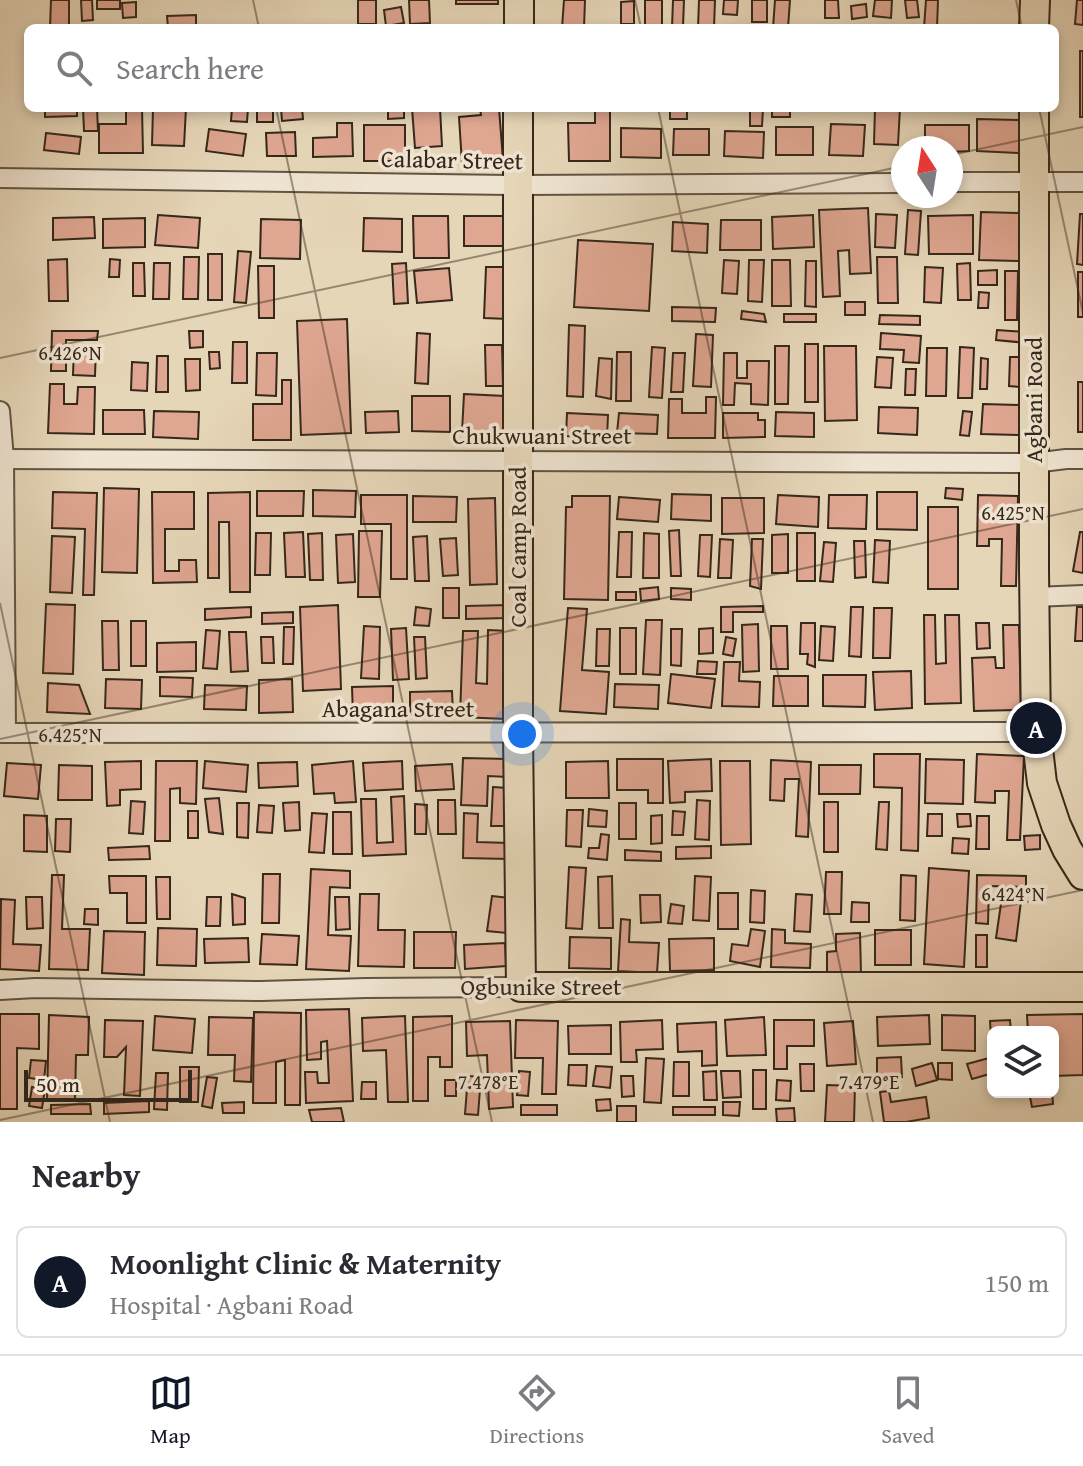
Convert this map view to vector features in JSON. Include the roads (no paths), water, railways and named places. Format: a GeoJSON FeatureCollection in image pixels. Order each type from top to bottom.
{"type":"FeatureCollection","features":[{"type":"Feature","properties":{"kind":"main road"},"geometry":{"type":"LineString","coordinates":[[519,0],[519,24]]}},
{"type":"Feature","properties":{"kind":"main road"},"geometry":{"type":"LineString","coordinates":[[1034,24],[1035,0]]}},
{"type":"Feature","properties":{"kind":"main road","name":"Coal Camp Road"},"geometry":{"type":"LineString","coordinates":[[518,112],[521,987]]}},
{"type":"Feature","properties":{"kind":"main road","name":"Agbani Road"},"geometry":{"type":"LineString","coordinates":[[1034,112],[1036,732],[1042,783],[1056,825],[1083,875]]}},
{"type":"Feature","properties":{"kind":"main road","name":"Ogbunike Street"},"geometry":{"type":"LineString","coordinates":[[521,987],[1083,987]]}},
{"type":"Feature","properties":{"kind":"street","name":"Calabar Street"},"geometry":{"type":"LineString","coordinates":[[0,178],[518,185],[891,183]]}},
{"type":"Feature","properties":{"kind":"street"},"geometry":{"type":"LineString","coordinates":[[963,182],[1083,182]]}},
{"type":"Feature","properties":{"kind":"street"},"geometry":{"type":"LineString","coordinates":[[0,411],[3,733]]}},
{"type":"Feature","properties":{"kind":"street","name":"Chukwuani Street"},"geometry":{"type":"LineString","coordinates":[[2,459],[1034,463],[1083,459]]}},
{"type":"Feature","properties":{"kind":"street"},"geometry":{"type":"LineString","coordinates":[[1034,597],[1083,595]]}},
{"type":"Feature","properties":{"kind":"street","name":"Abagana Street"},"geometry":{"type":"LineString","coordinates":[[3,733],[1036,732]]}},
{"type":"Feature","properties":{"kind":"street","name":"Ogbunike Street"},"geometry":{"type":"LineString","coordinates":[[0,990],[261,991],[521,987]]}},
{"type":"Feature","properties":{"kind":"place","name":"Moonlight Clinic & Maternity"},"geometry":{"type":"Point","coordinates":[1036,728]}}]}
